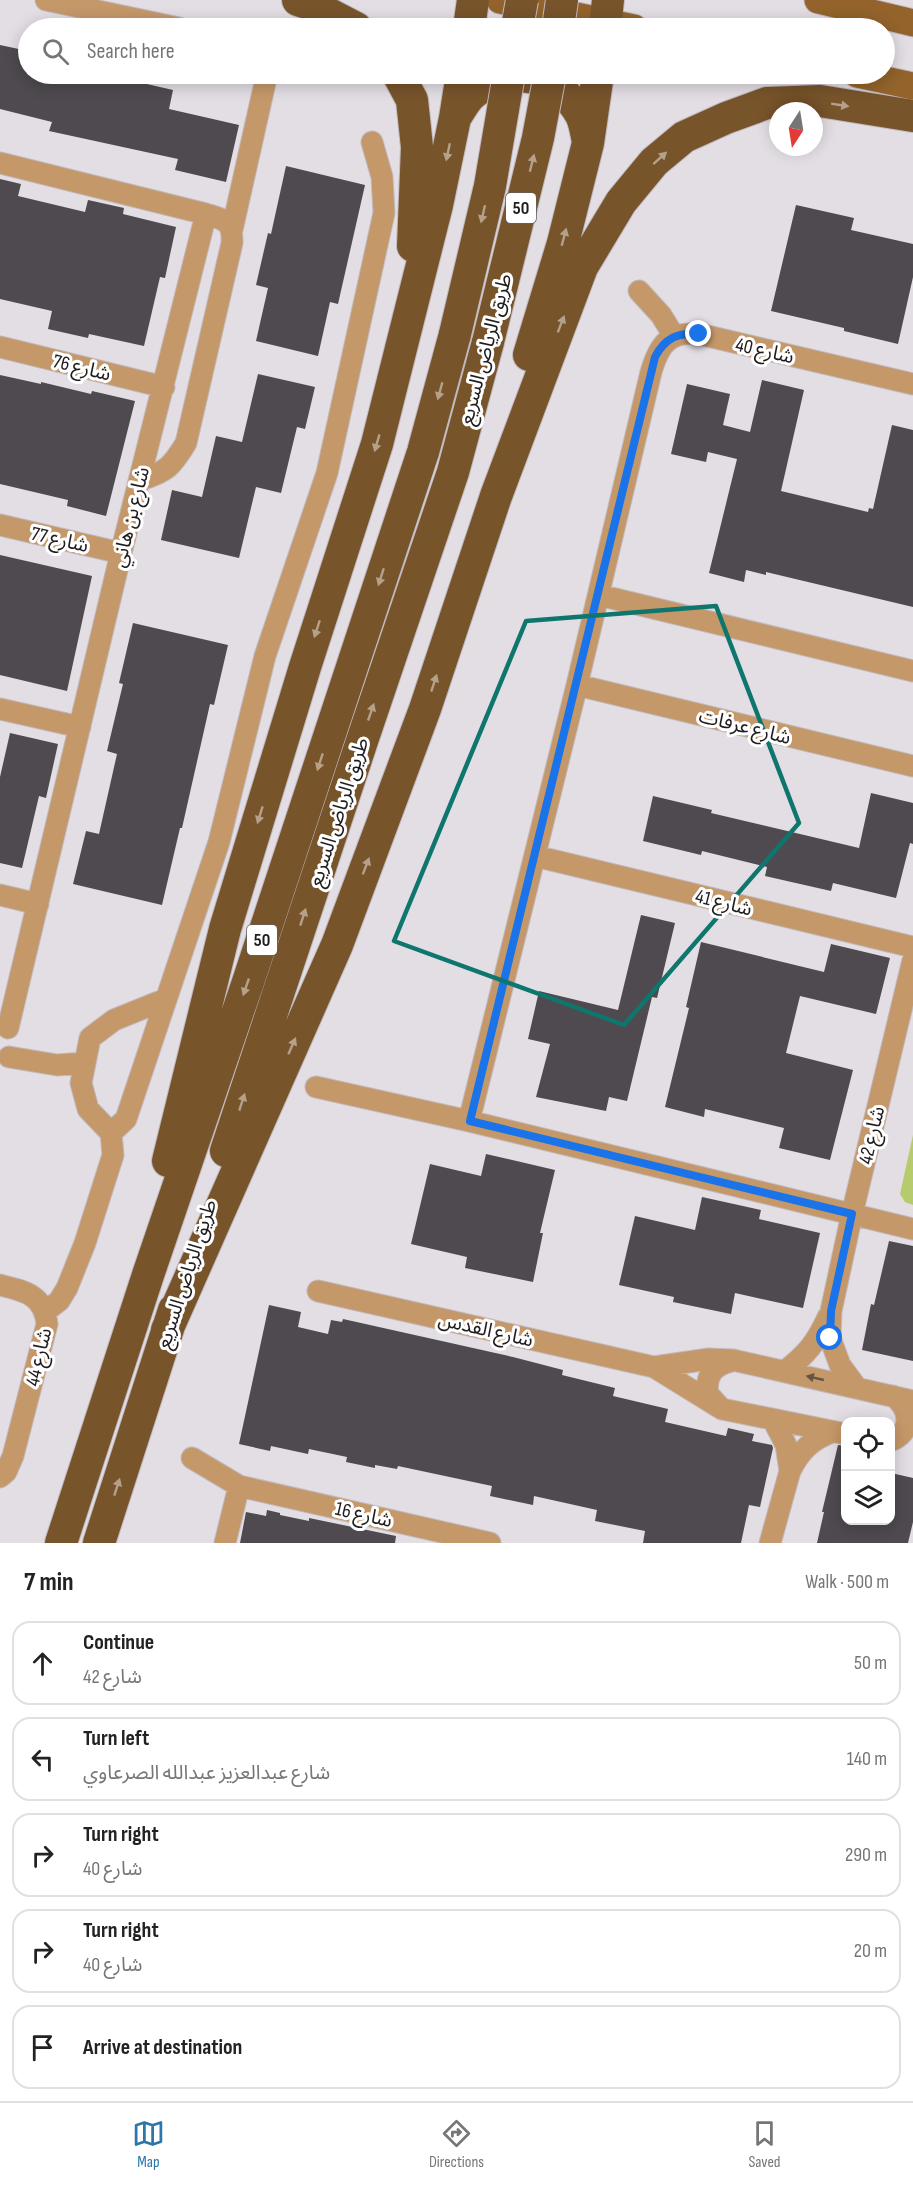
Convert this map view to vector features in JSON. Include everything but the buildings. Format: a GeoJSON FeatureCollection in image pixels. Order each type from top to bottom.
{"type":"FeatureCollection","features":[{"type":"Feature","properties":{"kind":"highway"},"geometry":{"type":"LineString","coordinates":[[298,0],[337,18]]}},
{"type":"Feature","properties":{"kind":"highway"},"geometry":{"type":"LineString","coordinates":[[470,18],[473,0]]}},
{"type":"Feature","properties":{"kind":"highway"},"geometry":{"type":"LineString","coordinates":[[519,18],[522,0]]}},
{"type":"Feature","properties":{"kind":"highway"},"geometry":{"type":"LineString","coordinates":[[559,18],[562,0]]}},
{"type":"Feature","properties":{"kind":"highway"},"geometry":{"type":"LineString","coordinates":[[403,84],[412,100],[417,147],[411,306]]}},
{"type":"Feature","properties":{"kind":"highway"},"geometry":{"type":"LineString","coordinates":[[148,1275],[172,1142],[225,929],[305,667],[377,444],[437,205],[460,84]]}},
{"type":"Feature","properties":{"kind":"highway"},"geometry":{"type":"LineString","coordinates":[[455,118],[470,95],[487,84]]}},
{"type":"Feature","properties":{"kind":"highway","name":"طريق الرياض السريع"},"geometry":{"type":"LineString","coordinates":[[61,1543],[148,1275],[248,982],[423,452],[455,334],[490,186],[507,84]]}},
{"type":"Feature","properties":{"kind":"highway","name":"طريق الرياض السريع"},"geometry":{"type":"LineString","coordinates":[[99,1543],[358,752],[453,472],[488,342],[538,138],[548,84]]}},
{"type":"Feature","properties":{"kind":"highway"},"geometry":{"type":"LineString","coordinates":[[551,84],[567,95],[582,117],[588,143]]}},
{"type":"Feature","properties":{"kind":"highway"},"geometry":{"type":"LineString","coordinates":[[496,496],[517,393],[563,243],[588,143],[597,84]]}},
{"type":"Feature","properties":{"kind":"highway"},"geometry":{"type":"LineString","coordinates":[[167,1330],[336,945],[425,709],[496,496],[582,267],[621,202],[654,162],[684,137],[767,103],[820,101],[913,116]]}},
{"type":"Feature","properties":{"kind":"main road"},"geometry":{"type":"LineString","coordinates":[[500,0],[603,18]]}},
{"type":"Feature","properties":{"kind":"main road"},"geometry":{"type":"LineString","coordinates":[[818,0],[892,18]]}},
{"type":"Feature","properties":{"kind":"main road"},"geometry":{"type":"LineString","coordinates":[[895,19],[913,23]]}},
{"type":"Feature","properties":{"kind":"main road"},"geometry":{"type":"LineString","coordinates":[[895,82],[913,86]]}},
{"type":"Feature","properties":{"kind":"street"},"geometry":{"type":"LineString","coordinates":[[46,0],[132,18]]}},
{"type":"Feature","properties":{"kind":"street"},"geometry":{"type":"LineString","coordinates":[[140,480],[161,473],[175,460],[186,443],[265,84]]}},
{"type":"Feature","properties":{"kind":"street"},"geometry":{"type":"LineString","coordinates":[[111,1133],[126,1119],[219,842],[265,656],[327,473],[384,213],[382,177],[372,142]]}},
{"type":"Feature","properties":{"kind":"street"},"geometry":{"type":"LineString","coordinates":[[0,163],[206,214],[229,223],[232,230]]}},
{"type":"Feature","properties":{"kind":"street","name":"شارع بن هاني"},"geometry":{"type":"LineString","coordinates":[[6,1043],[121,553],[206,214]]}},
{"type":"Feature","properties":{"kind":"street"},"geometry":{"type":"LineString","coordinates":[[470,1121],[655,357],[662,344],[674,336],[662,315],[639,291]]}},
{"type":"Feature","properties":{"kind":"street","name":"شارع 40"},"geometry":{"type":"LineString","coordinates":[[674,336],[684,333],[699,334],[913,384]]}},
{"type":"Feature","properties":{"kind":"street","name":"شارع 76"},"geometry":{"type":"LineString","coordinates":[[0,347],[164,387]]}},
{"type":"Feature","properties":{"kind":"street","name":"شارع 77"},"geometry":{"type":"LineString","coordinates":[[0,525],[121,553]]}},
{"type":"Feature","properties":{"kind":"street"},"geometry":{"type":"LineString","coordinates":[[599,595],[913,671]]}},
{"type":"Feature","properties":{"kind":"street","name":"شارع عرفات"},"geometry":{"type":"LineString","coordinates":[[577,685],[913,766]]}},
{"type":"Feature","properties":{"kind":"street"},"geometry":{"type":"LineString","coordinates":[[0,708],[80,727]]}},
{"type":"Feature","properties":{"kind":"street","name":"شارع 41"},"geometry":{"type":"LineString","coordinates":[[535,856],[913,947]]}},
{"type":"Feature","properties":{"kind":"street"},"geometry":{"type":"LineString","coordinates":[[0,895],[38,904]]}},
{"type":"Feature","properties":{"kind":"street","name":"شارع 42"},"geometry":{"type":"LineString","coordinates":[[857,1388],[840,1365],[830,1338],[831,1311],[913,960]]}},
{"type":"Feature","properties":{"kind":"street"},"geometry":{"type":"LineString","coordinates":[[46,1311],[59,1301],[67,1288],[85,1243],[112,1155],[111,1133],[88,1109],[81,1083],[90,1038],[114,1020],[166,999]]}},
{"type":"Feature","properties":{"kind":"street"},"geometry":{"type":"LineString","coordinates":[[6,1043],[57,1065],[84,1063]]}},
{"type":"Feature","properties":{"kind":"street"},"geometry":{"type":"LineString","coordinates":[[316,1087],[470,1121],[913,1229]]}},
{"type":"Feature","properties":{"kind":"street","name":"شارع 44"},"geometry":{"type":"LineString","coordinates":[[0,1285],[22,1290],[38,1300],[46,1311],[47,1324],[13,1456],[6,1472],[0,1477]]}},
{"type":"Feature","properties":{"kind":"street","name":"شارع القدس"},"geometry":{"type":"LineString","coordinates":[[318,1291],[654,1368],[722,1409],[839,1433]]}},
{"type":"Feature","properties":{"kind":"street","name":"شارع 42"},"geometry":{"type":"LineString","coordinates":[[785,1371],[805,1355],[820,1334],[831,1311]]}},
{"type":"Feature","properties":{"kind":"street","name":"شارع القدس"},"geometry":{"type":"LineString","coordinates":[[654,1368],[709,1359],[733,1360],[903,1399]]}},
{"type":"Feature","properties":{"kind":"street"},"geometry":{"type":"LineString","coordinates":[[722,1409],[708,1394],[708,1378],[712,1370],[720,1364],[733,1360]]}},
{"type":"Feature","properties":{"kind":"street"},"geometry":{"type":"LineString","coordinates":[[895,1439],[903,1433],[907,1423],[907,1412],[902,1403],[903,1399]]}},
{"type":"Feature","properties":{"kind":"street"},"geometry":{"type":"LineString","coordinates":[[774,1420],[786,1445],[790,1471]]}},
{"type":"Feature","properties":{"kind":"street"},"geometry":{"type":"LineString","coordinates":[[770,1543],[790,1471],[803,1448],[816,1438],[839,1433]]}},
{"type":"Feature","properties":{"kind":"street"},"geometry":{"type":"LineString","coordinates":[[895,1443],[913,1448]]}},
{"type":"Feature","properties":{"kind":"street","name":"شارع 16"},"geometry":{"type":"LineString","coordinates":[[192,1458],[239,1486],[490,1543]]}},
{"type":"Feature","properties":{"kind":"street"},"geometry":{"type":"LineString","coordinates":[[225,1543],[239,1486]]}},
{"type":"Feature","properties":{"kind":"highlighted area"},"geometry":{"type":"Polygon","coordinates":[[[716,606],[799,823],[624,1025],[394,941],[526,621],[716,606]]]}},
{"type":"Feature","properties":{"kind":"green space"},"geometry":{"type":"Polygon","coordinates":[[[913,1135],[913,1205],[905,1202],[900,1194],[913,1135]]]}},
{"type":"Feature","properties":{"kind":"route"},"geometry":{"type":"LineString","coordinates":[[699,334],[684,333],[674,336],[662,344],[655,357],[470,1121],[852,1214],[831,1311],[830,1338]]}}]}
